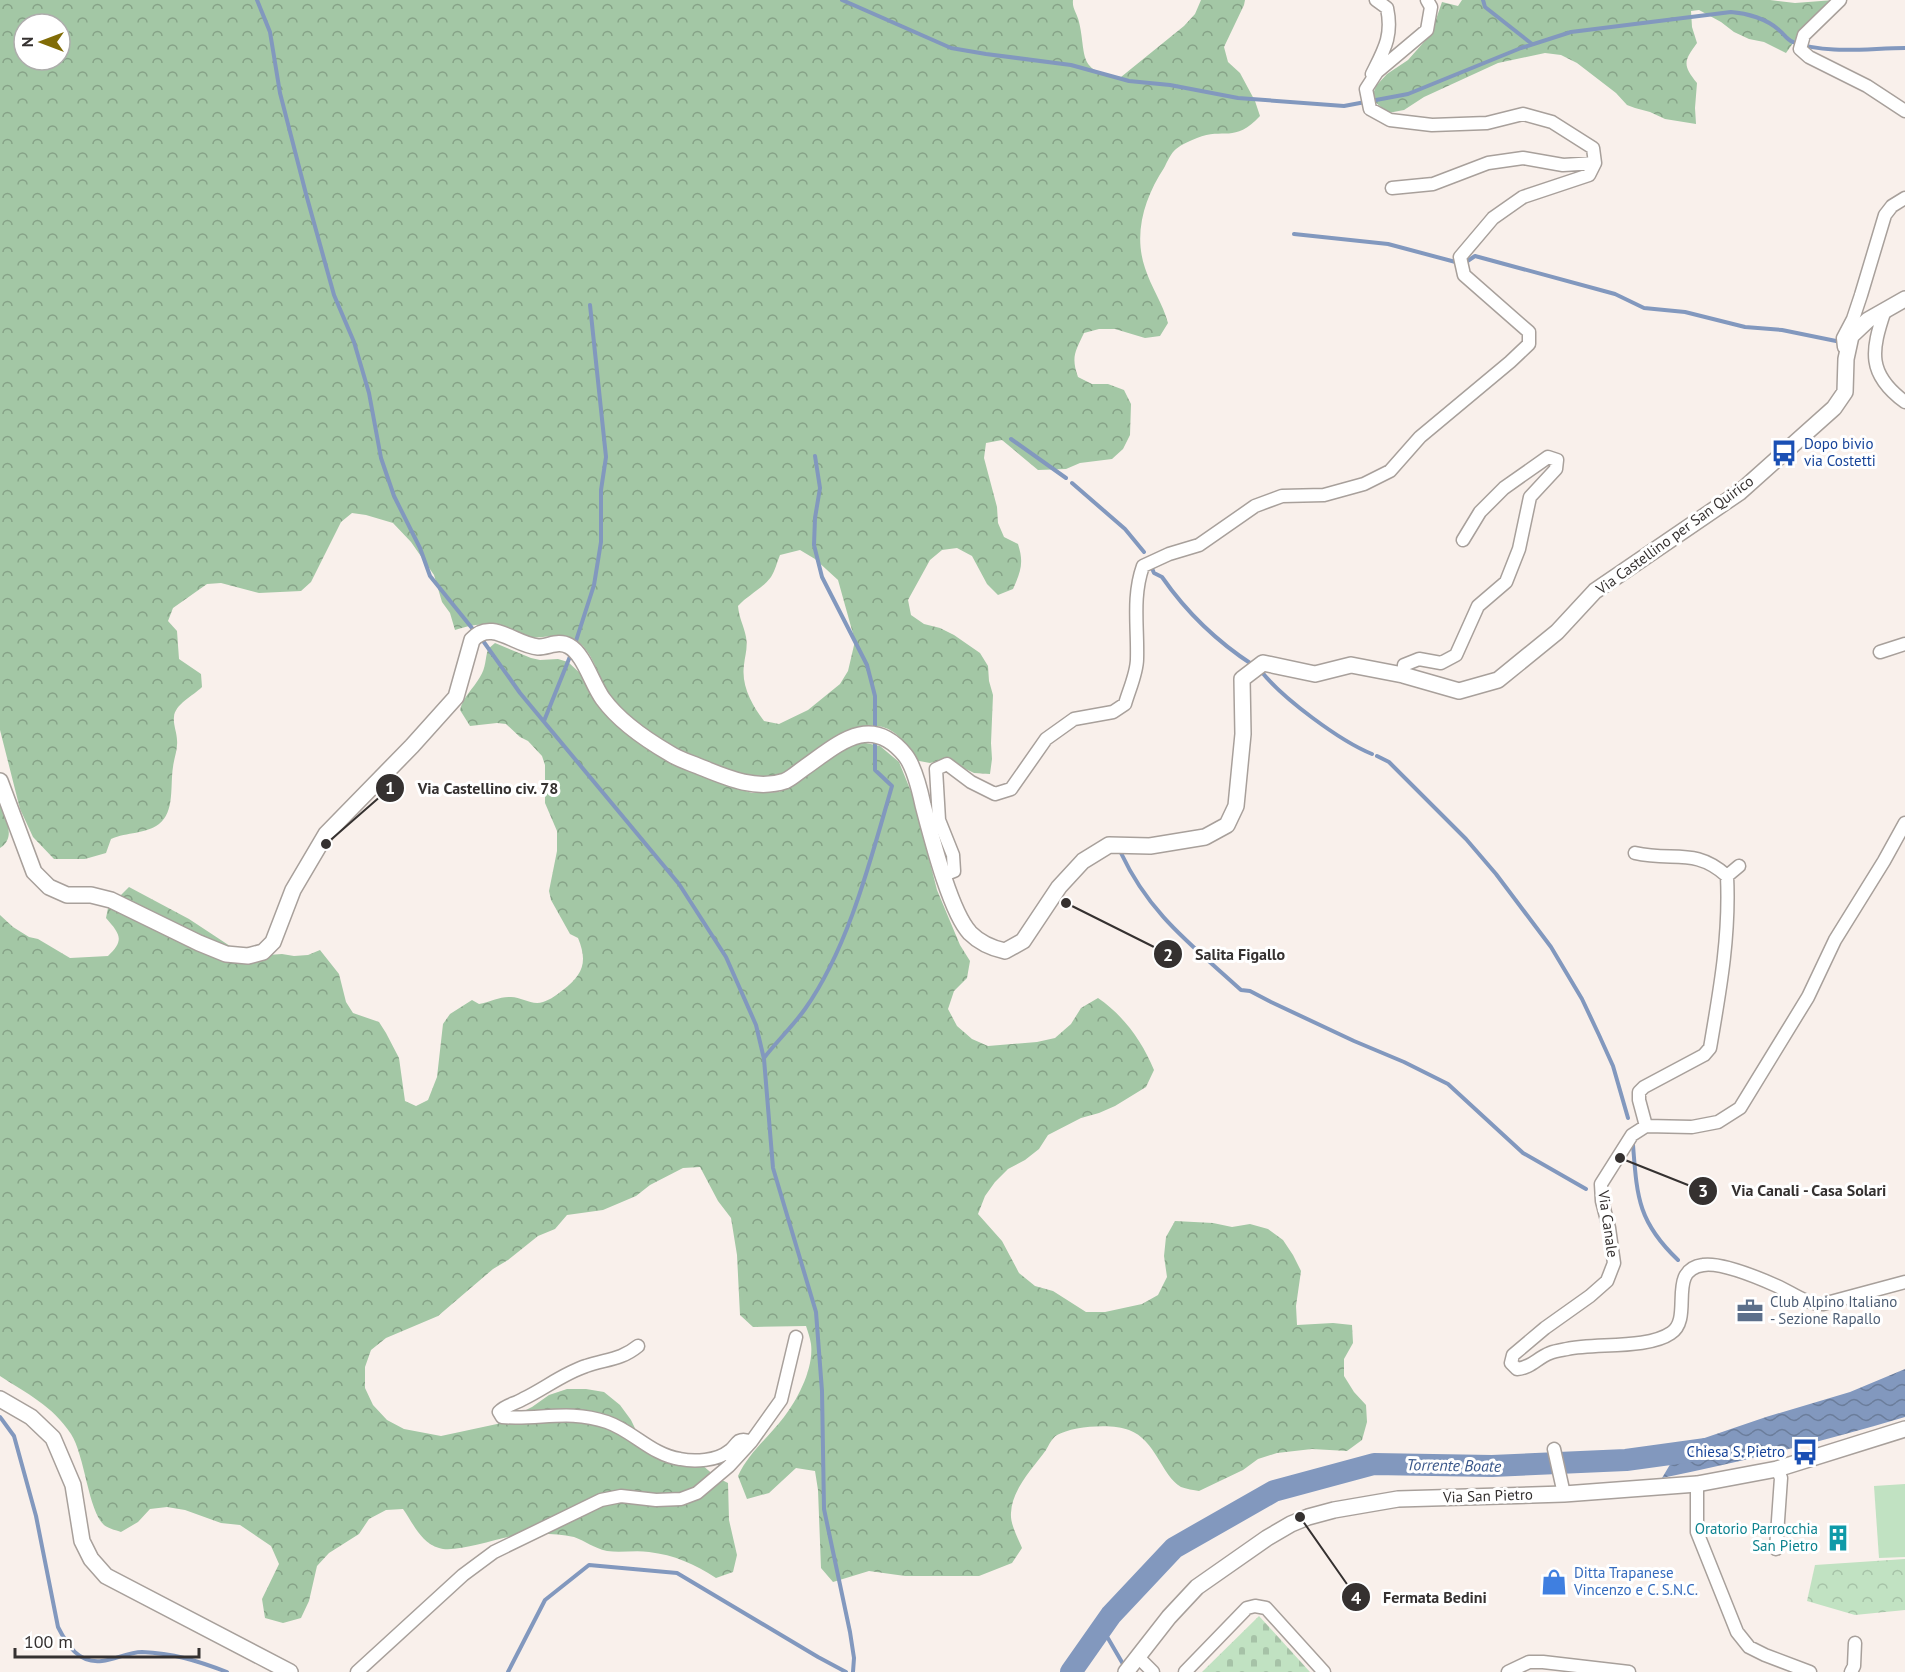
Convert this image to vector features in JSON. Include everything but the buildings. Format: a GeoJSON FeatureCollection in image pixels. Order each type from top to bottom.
{"type":"FeatureCollection","features":[{"type":"Feature","properties":{"kind":"street"},"geometry":{"type":"LineString","coordinates":[[1371,81],[1372,74],[1388,43],[1390,24],[1387,8],[1376,0]]}},
{"type":"Feature","properties":{"kind":"street"},"geometry":{"type":"LineString","coordinates":[[944,875],[954,871],[952,855],[939,820],[936,769],[947,764],[971,782],[995,794],[1011,789],[1046,739],[1074,719],[1113,712],[1125,704],[1137,661],[1135,604],[1138,580],[1143,566],[1168,554],[1199,545],[1255,506],[1282,496],[1324,495],[1364,484],[1390,471],[1420,437],[1510,362],[1528,344],[1528,332],[1464,275],[1460,257],[1492,218],[1523,197],[1588,175],[1595,163],[1593,148],[1552,122],[1523,114],[1487,123],[1431,125],[1389,120],[1370,109],[1366,89],[1377,72],[1427,30],[1431,6],[1427,0]]}},
{"type":"Feature","properties":{"kind":"street"},"geometry":{"type":"LineString","coordinates":[[1840,0],[1804,35],[1800,49],[1809,57],[1867,86],[1905,111]]}},
{"type":"Feature","properties":{"kind":"street"},"geometry":{"type":"LineString","coordinates":[[1392,188],[1433,184],[1488,163],[1523,158],[1563,165],[1595,163]]}},
{"type":"Feature","properties":{"kind":"street"},"geometry":{"type":"LineString","coordinates":[[1847,354],[1843,339],[1858,303],[1885,215],[1892,206],[1905,198]]}},
{"type":"Feature","properties":{"kind":"street","name":"Via Castellino per San Quirico"},"geometry":{"type":"LineString","coordinates":[[0,781],[34,872],[50,887],[67,895],[92,895],[111,900],[226,954],[248,956],[263,952],[273,942],[293,890],[326,834],[412,746],[456,697],[472,640],[477,633],[497,632],[513,640],[538,647],[559,643],[569,646],[578,654],[603,698],[626,724],[670,754],[733,780],[764,785],[787,780],[841,742],[860,733],[884,737],[906,755],[918,786],[955,907],[969,932],[988,947],[1005,951],[1023,941],[1059,887],[1083,861],[1109,845],[1150,846],[1205,837],[1227,825],[1236,806],[1243,734],[1242,679],[1263,663],[1315,674],[1352,665],[1403,675],[1459,691],[1498,680],[1557,632],[1595,591],[1740,492],[1834,408],[1845,392],[1847,354],[1851,336],[1868,320],[1905,299]]}},
{"type":"Feature","properties":{"kind":"street"},"geometry":{"type":"LineString","coordinates":[[1885,310],[1873,351],[1882,380],[1891,392],[1905,402]]}},
{"type":"Feature","properties":{"kind":"street"},"geometry":{"type":"LineString","coordinates":[[1403,675],[1404,665],[1419,659],[1441,663],[1456,655],[1478,606],[1506,582],[1519,549],[1530,497],[1556,469],[1557,460],[1548,457],[1504,488],[1480,512],[1463,540]]}},
{"type":"Feature","properties":{"kind":"street"},"geometry":{"type":"LineString","coordinates":[[1880,652],[1905,644]]}},
{"type":"Feature","properties":{"kind":"street"},"geometry":{"type":"LineString","coordinates":[[1635,853],[1652,857],[1694,857],[1714,865],[1727,876],[1729,911],[1724,963],[1710,1048],[1704,1055],[1644,1087],[1639,1092],[1646,1126],[1692,1127],[1718,1122],[1740,1108],[1808,997],[1835,940],[1905,823]]}},
{"type":"Feature","properties":{"kind":"street"},"geometry":{"type":"LineString","coordinates":[[1727,876],[1739,866]]}},
{"type":"Feature","properties":{"kind":"street","name":"Via Canale"},"geometry":{"type":"LineString","coordinates":[[1646,1126],[1632,1135],[1601,1184],[1614,1263],[1607,1281],[1513,1355],[1511,1363],[1517,1369],[1527,1368],[1549,1354],[1569,1348],[1649,1341],[1672,1333],[1681,1320],[1683,1280],[1689,1271],[1701,1265],[1721,1266],[1776,1286],[1810,1304],[1823,1304],[1905,1282]]}},
{"type":"Feature","properties":{"kind":"street"},"geometry":{"type":"LineString","coordinates":[[357,1672],[463,1575],[494,1552],[601,1500],[621,1496],[656,1500],[681,1499],[697,1493],[729,1466],[752,1442],[781,1400],[796,1337]]}},
{"type":"Feature","properties":{"kind":"street"},"geometry":{"type":"LineString","coordinates":[[638,1346],[612,1361],[586,1366],[566,1375],[517,1403],[503,1407],[499,1412],[502,1417],[523,1419],[558,1414],[580,1415],[609,1423],[661,1454],[681,1460],[715,1458],[729,1452],[739,1441],[752,1442]]}},
{"type":"Feature","properties":{"kind":"street"},"geometry":{"type":"LineString","coordinates":[[0,1399],[31,1417],[53,1438],[74,1485],[82,1541],[92,1559],[106,1576],[290,1672]]}},
{"type":"Feature","properties":{"kind":"street","name":"Via San Pietro"},"geometry":{"type":"LineString","coordinates":[[1126,1672],[1169,1617],[1197,1587],[1268,1538],[1308,1517],[1398,1499],[1564,1494],[1697,1484],[1777,1469],[1905,1429]]}},
{"type":"Feature","properties":{"kind":"street"},"geometry":{"type":"LineString","coordinates":[[1556,1453],[1564,1494]]}},
{"type":"Feature","properties":{"kind":"street"},"geometry":{"type":"LineString","coordinates":[[1776,1549],[1781,1478],[1777,1469]]}},
{"type":"Feature","properties":{"kind":"street"},"geometry":{"type":"LineString","coordinates":[[1697,1484],[1697,1532],[1737,1632],[1749,1647],[1809,1672]]}},
{"type":"Feature","properties":{"kind":"street"},"geometry":{"type":"LineString","coordinates":[[1185,1672],[1247,1608],[1255,1606],[1266,1608],[1324,1672]]}},
{"type":"Feature","properties":{"kind":"street"},"geometry":{"type":"LineString","coordinates":[[1851,1672],[1854,1666],[1855,1643]]}},
{"type":"Feature","properties":{"kind":"street"},"geometry":{"type":"LineString","coordinates":[[1139,1658],[1153,1672]]}},
{"type":"Feature","properties":{"kind":"street"},"geometry":{"type":"LineString","coordinates":[[1508,1672],[1528,1662],[1629,1672]]}},
{"type":"Feature","properties":{"kind":"green space"},"geometry":{"type":"Polygon","coordinates":[[[0,0],[1073,0],[1086,60],[1097,71],[1121,77],[1184,26],[1195,14],[1201,0],[1245,0],[1224,47],[1228,62],[1240,73],[1260,116],[1243,130],[1206,135],[1176,149],[1146,203],[1140,242],[1142,255],[1168,323],[1160,336],[1145,338],[1115,329],[1099,329],[1084,333],[1075,355],[1078,377],[1092,384],[1108,384],[1124,390],[1131,404],[1130,435],[1123,449],[1112,459],[1080,463],[1066,469],[1038,470],[1002,440],[986,443],[984,458],[997,507],[998,523],[1004,537],[1018,544],[1020,551],[1021,567],[1013,589],[998,595],[987,584],[972,556],[957,548],[942,550],[930,560],[908,600],[911,615],[924,624],[954,635],[980,653],[988,666],[993,695],[990,774],[974,773],[945,759],[930,763],[914,760],[896,734],[884,727],[871,726],[846,733],[775,777],[743,775],[680,753],[644,732],[624,713],[608,692],[586,650],[574,639],[562,636],[530,637],[483,625],[455,630],[450,613],[442,602],[434,575],[411,542],[393,523],[352,513],[341,522],[311,582],[301,591],[259,593],[221,583],[207,584],[173,608],[168,621],[177,631],[179,659],[201,674],[202,687],[175,712],[177,743],[170,805],[168,813],[159,824],[111,839],[106,853],[85,859],[54,859],[33,837],[20,809],[0,730],[0,0]],[[800,550],[780,555],[771,577],[738,606],[747,641],[744,680],[752,702],[764,721],[779,724],[808,710],[840,684],[848,671],[855,641],[838,580],[815,559],[800,550]]]}},
{"type":"Feature","properties":{"kind":"green space"},"geometry":{"type":"Polygon","coordinates":[[[1462,0],[1770,0],[1795,3],[1834,0],[1808,25],[1786,53],[1764,42],[1749,39],[1734,32],[1699,10],[1691,11],[1692,27],[1697,43],[1686,63],[1697,83],[1696,124],[1665,119],[1627,105],[1616,93],[1577,63],[1561,55],[1545,53],[1498,63],[1424,97],[1404,110],[1388,113],[1375,102],[1373,94],[1376,86],[1387,74],[1408,60],[1431,34],[1442,2],[1458,6],[1462,0]]]}},
{"type":"Feature","properties":{"kind":"green space"},"geometry":{"type":"Polygon","coordinates":[[[495,643],[531,658],[558,659],[568,662],[582,675],[601,708],[660,757],[706,778],[752,793],[779,792],[801,780],[838,751],[861,742],[880,746],[899,762],[914,799],[937,890],[960,945],[970,961],[967,978],[954,991],[948,1009],[957,1026],[972,1039],[988,1046],[1037,1042],[1055,1038],[1071,1024],[1081,1008],[1098,998],[1131,1030],[1154,1070],[1146,1087],[1115,1106],[1081,1118],[1048,1135],[1039,1149],[1008,1169],[995,1182],[985,1196],[978,1214],[1002,1241],[1019,1273],[1035,1286],[1053,1291],[1086,1312],[1105,1312],[1142,1304],[1158,1295],[1167,1277],[1164,1256],[1166,1237],[1175,1221],[1213,1223],[1232,1227],[1250,1224],[1268,1229],[1283,1240],[1301,1271],[1296,1306],[1297,1325],[1333,1323],[1352,1325],[1353,1343],[1344,1359],[1344,1376],[1366,1405],[1367,1422],[1362,1440],[1347,1451],[1312,1449],[1277,1453],[1258,1459],[1243,1470],[1199,1491],[1181,1487],[1174,1482],[1146,1441],[1129,1430],[1103,1426],[1072,1429],[1054,1438],[1019,1487],[1012,1504],[1011,1517],[1022,1548],[1012,1563],[979,1576],[905,1576],[869,1571],[833,1582],[821,1568],[818,1490],[815,1471],[796,1468],[769,1493],[747,1499],[738,1476],[753,1452],[789,1410],[804,1383],[811,1353],[811,1342],[806,1326],[753,1327],[740,1315],[737,1255],[731,1218],[718,1201],[700,1167],[683,1168],[650,1185],[636,1196],[603,1210],[567,1215],[555,1229],[538,1236],[493,1269],[438,1316],[386,1338],[371,1350],[365,1367],[365,1388],[373,1405],[387,1420],[404,1429],[441,1436],[497,1424],[532,1407],[549,1395],[567,1389],[604,1392],[620,1405],[631,1420],[647,1453],[666,1459],[701,1464],[716,1477],[728,1483],[729,1520],[737,1555],[733,1572],[716,1578],[692,1564],[667,1555],[644,1551],[607,1551],[574,1537],[555,1534],[515,1535],[457,1549],[439,1548],[422,1537],[403,1509],[386,1510],[369,1519],[359,1534],[329,1553],[317,1566],[309,1601],[301,1618],[283,1623],[265,1618],[262,1599],[279,1564],[271,1546],[240,1525],[221,1523],[185,1510],[167,1507],[150,1509],[138,1522],[121,1532],[104,1525],[94,1508],[80,1455],[71,1434],[56,1415],[0,1376],[0,915],[29,937],[38,939],[70,958],[108,956],[117,946],[119,937],[106,918],[108,908],[129,887],[189,919],[233,948],[268,955],[294,956],[308,955],[320,950],[339,974],[346,1002],[353,1013],[379,1022],[386,1033],[399,1058],[405,1101],[416,1106],[428,1100],[437,1077],[443,1024],[450,1014],[472,1000],[479,1004],[507,997],[535,1003],[546,1001],[575,979],[583,961],[578,938],[570,934],[551,900],[549,891],[557,851],[557,831],[545,803],[545,765],[542,756],[528,741],[506,724],[470,726],[460,710],[482,674],[488,649],[495,643]]]}},
{"type":"Feature","properties":{"kind":"green space"},"geometry":{"type":"Polygon","coordinates":[[[0,803],[9,833],[5,844],[0,848],[0,803]]]}},
{"type":"Feature","properties":{"kind":"green space"},"geometry":{"type":"Polygon","coordinates":[[[1905,1484],[1905,1557],[1879,1558],[1874,1486],[1905,1484]]]}},
{"type":"Feature","properties":{"kind":"green space"},"geometry":{"type":"Polygon","coordinates":[[[1905,1559],[1905,1610],[1855,1615],[1807,1601],[1815,1565],[1905,1559]]]}},
{"type":"Feature","properties":{"kind":"green space"},"geometry":{"type":"Polygon","coordinates":[[[1259,1616],[1310,1672],[1202,1672],[1259,1616]]]}},
{"type":"Feature","properties":{"kind":"water"},"geometry":{"type":"Polygon","coordinates":[[[1905,1369],[1905,1417],[1784,1450],[1662,1478],[1681,1446],[1850,1392],[1905,1369]]]}},
{"type":"Feature","properties":{"kind":"waterway"},"geometry":{"type":"LineString","coordinates":[[257,0],[270,32],[280,93],[306,194],[334,295],[354,342],[369,393],[381,458],[394,496],[420,548],[430,576],[476,633]]}},
{"type":"Feature","properties":{"kind":"waterway"},"geometry":{"type":"LineString","coordinates":[[842,0],[951,48],[1071,65],[1129,81],[1170,85],[1238,98],[1344,106],[1408,94],[1521,48],[1571,32],[1731,12],[1763,20],[1774,26],[1791,41],[1806,46],[1834,50],[1905,48]]}},
{"type":"Feature","properties":{"kind":"waterway"},"geometry":{"type":"LineString","coordinates":[[1483,0],[1485,7],[1532,44]]}},
{"type":"Feature","properties":{"kind":"waterway"},"geometry":{"type":"LineString","coordinates":[[1294,234],[1388,244],[1463,264],[1475,256],[1615,294],[1644,308],[1685,312],[1745,327],[1782,330],[1836,341]]}},
{"type":"Feature","properties":{"kind":"waterway"},"geometry":{"type":"LineString","coordinates":[[575,644],[594,585],[601,542],[601,490],[606,457],[590,305]]}},
{"type":"Feature","properties":{"kind":"waterway"},"geometry":{"type":"LineString","coordinates":[[1011,439],[1066,478]]}},
{"type":"Feature","properties":{"kind":"waterway"},"geometry":{"type":"LineString","coordinates":[[815,456],[820,488],[815,518],[814,545],[822,577],[867,665],[875,696],[875,732]]}},
{"type":"Feature","properties":{"kind":"waterway"},"geometry":{"type":"LineString","coordinates":[[1072,483],[1125,529],[1144,552]]}},
{"type":"Feature","properties":{"kind":"waterway"},"geometry":{"type":"LineString","coordinates":[[1151,566],[1154,573],[1162,577],[1203,626],[1253,665]]}},
{"type":"Feature","properties":{"kind":"waterway"},"geometry":{"type":"LineString","coordinates":[[481,638],[520,693],[679,884],[726,957],[756,1025],[764,1059],[773,1168],[816,1312],[822,1391],[824,1509],[850,1632],[854,1658],[853,1672]]}},
{"type":"Feature","properties":{"kind":"waterway"},"geometry":{"type":"LineString","coordinates":[[544,721],[571,654]]}},
{"type":"Feature","properties":{"kind":"waterway"},"geometry":{"type":"LineString","coordinates":[[1261,671],[1283,694],[1312,718],[1372,754]]}},
{"type":"Feature","properties":{"kind":"waterway"},"geometry":{"type":"LineString","coordinates":[[764,1058],[805,1009],[821,985],[857,901],[892,786],[875,770],[875,740]]}},
{"type":"Feature","properties":{"kind":"waterway"},"geometry":{"type":"LineString","coordinates":[[1377,756],[1389,762],[1466,839],[1496,874],[1551,947],[1582,999],[1613,1066],[1628,1118]]}},
{"type":"Feature","properties":{"kind":"waterway"},"geometry":{"type":"LineString","coordinates":[[1121,853],[1132,875],[1159,912],[1241,990],[1250,991],[1448,1084],[1523,1153],[1586,1189]]}},
{"type":"Feature","properties":{"kind":"waterway"},"geometry":{"type":"LineString","coordinates":[[1633,1145],[1638,1194],[1647,1221],[1678,1260]]}},
{"type":"Feature","properties":{"kind":"waterway"},"geometry":{"type":"LineString","coordinates":[[0,1417],[14,1436],[36,1516],[58,1627],[75,1652],[94,1661],[137,1652],[164,1654],[185,1658],[227,1672]]}},
{"type":"Feature","properties":{"kind":"waterway","name":"Torrente Boate"},"geometry":{"type":"LineString","coordinates":[[1071,1672],[1111,1615],[1174,1548],[1274,1491],[1374,1464],[1492,1466],[1626,1460],[1706,1449]]}},
{"type":"Feature","properties":{"kind":"waterway"},"geometry":{"type":"LineString","coordinates":[[508,1672],[545,1600],[589,1565],[677,1573],[846,1672]]}},
{"type":"Feature","properties":{"kind":"waterway"},"geometry":{"type":"LineString","coordinates":[[1102,1628],[1123,1664]]}},
{"type":"Feature","properties":{"kind":"place","name":"Dopo bivio via Costetti"},"geometry":{"type":"Point","coordinates":[1784,453]}},
{"type":"Feature","properties":{"kind":"place","name":"Via Castellino civ. 78"},"geometry":{"type":"Point","coordinates":[326,844]}},
{"type":"Feature","properties":{"kind":"place","name":"Salita Figallo"},"geometry":{"type":"Point","coordinates":[1066,903]}},
{"type":"Feature","properties":{"kind":"place","name":"Via Canali - Casa Solari"},"geometry":{"type":"Point","coordinates":[1620,1158]}},
{"type":"Feature","properties":{"kind":"place","name":"Club Alpino Italiano - Sezione Rapallo"},"geometry":{"type":"Point","coordinates":[1750,1311]}},
{"type":"Feature","properties":{"kind":"place","name":"Chiesa S. Pietro"},"geometry":{"type":"Point","coordinates":[1805,1452]}},
{"type":"Feature","properties":{"kind":"place","name":"Fermata Bedini"},"geometry":{"type":"Point","coordinates":[1300,1517]}},
{"type":"Feature","properties":{"kind":"place","name":"Oratorio Parrocchia San Pietro"},"geometry":{"type":"Point","coordinates":[1838,1538]}},
{"type":"Feature","properties":{"kind":"place","name":"Ditta Trapanese Vincenzo e C. S.N.C."},"geometry":{"type":"Point","coordinates":[1554,1582]}}]}
